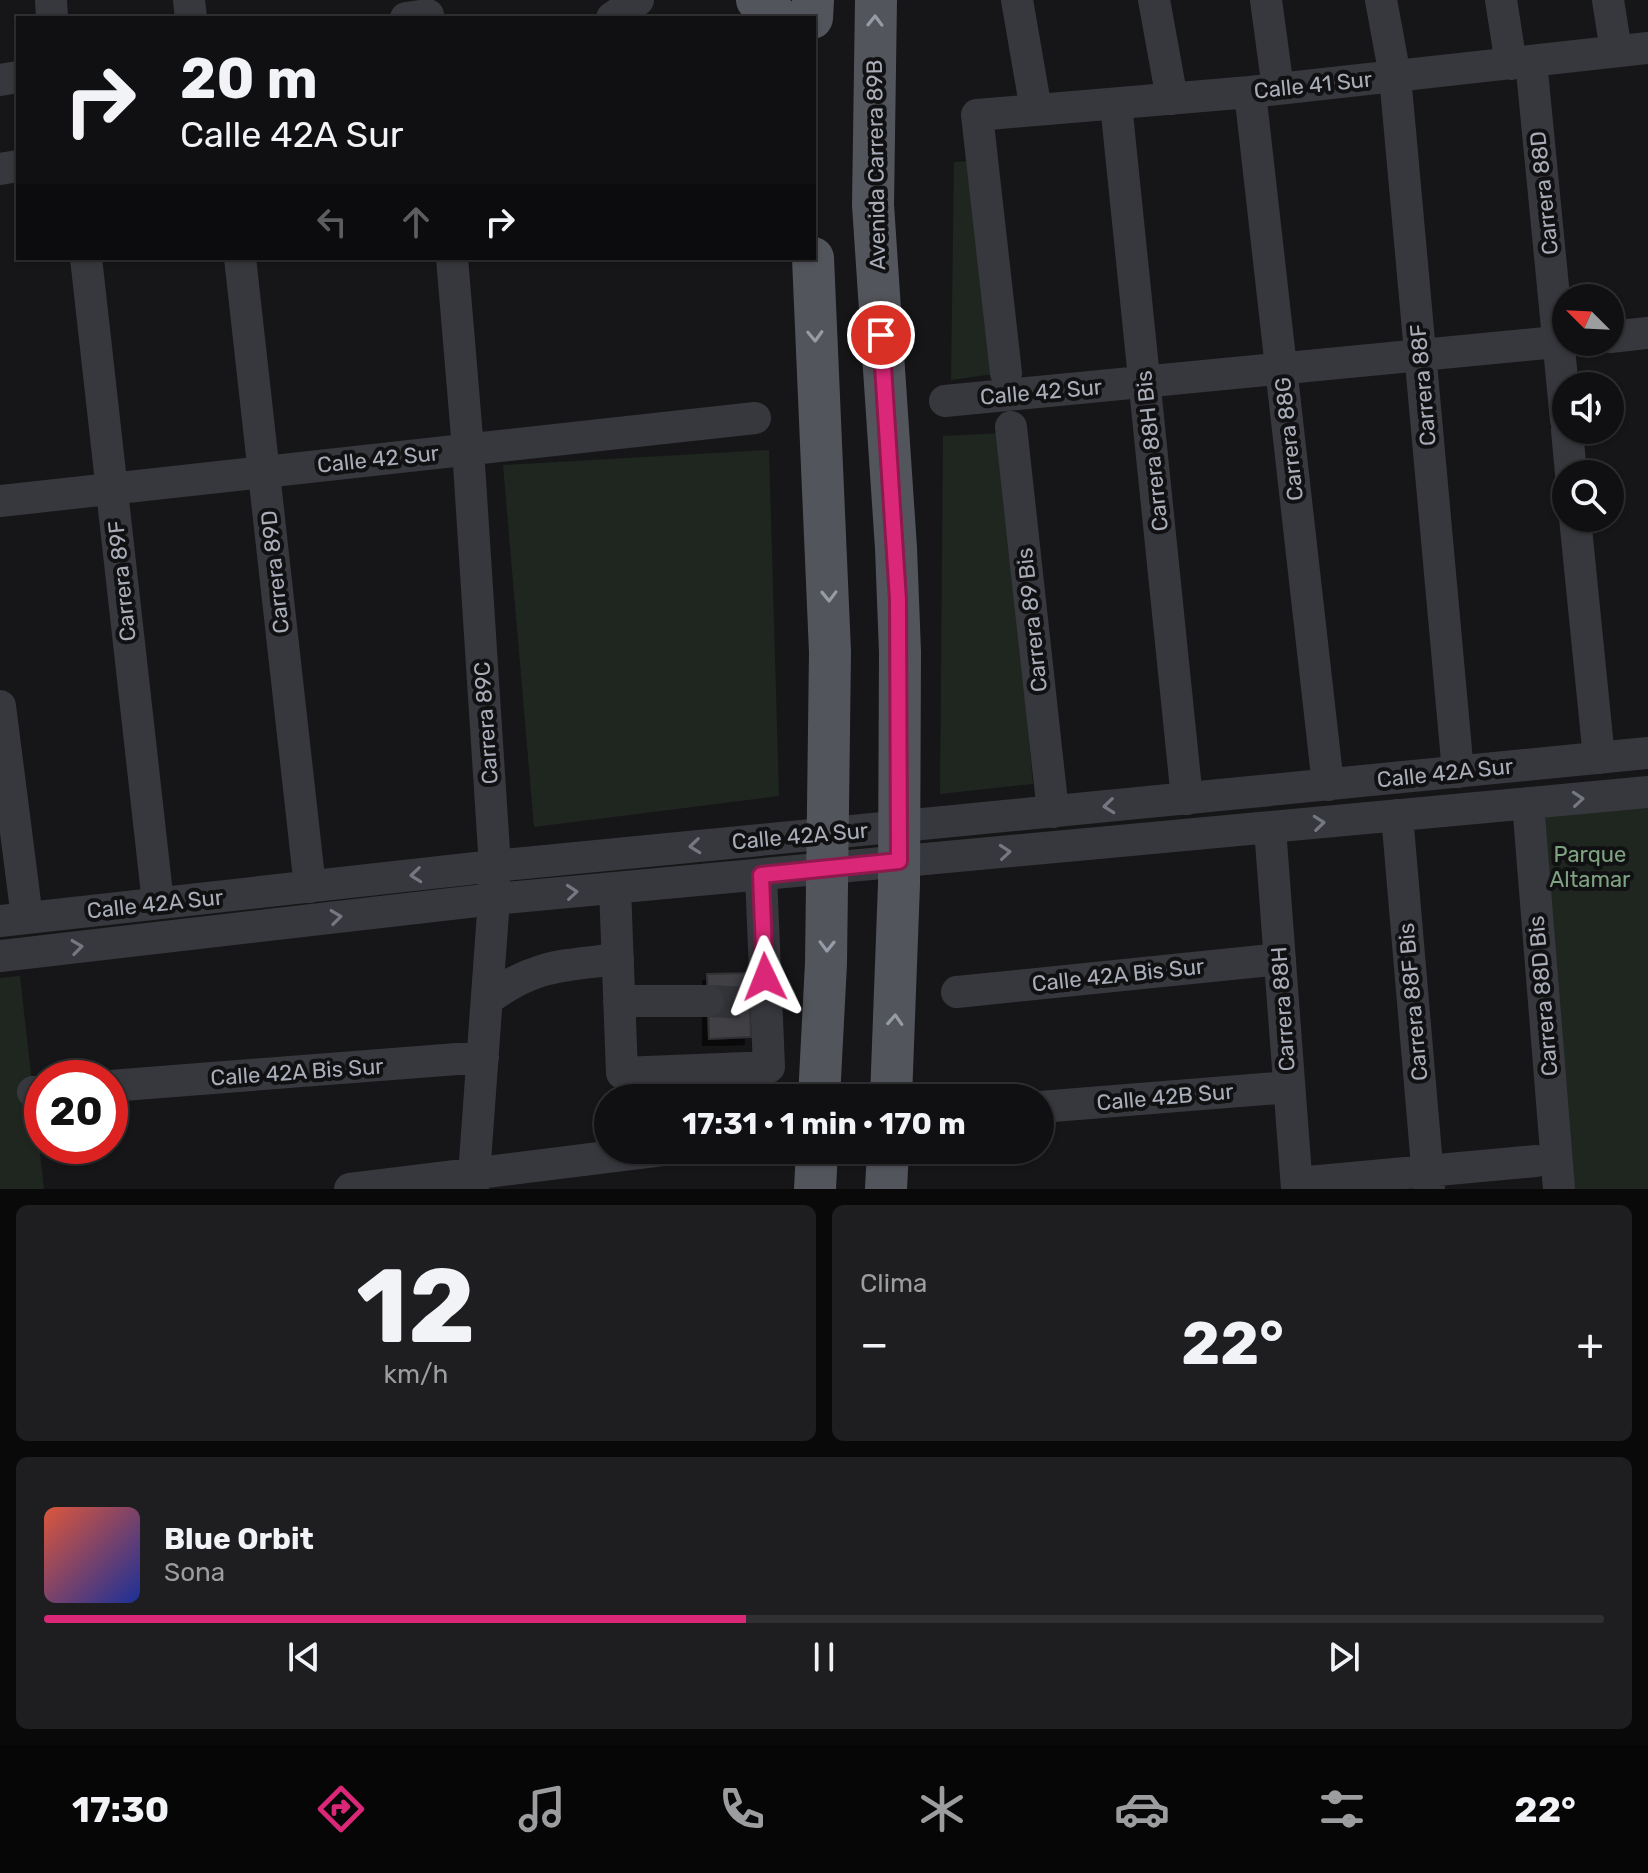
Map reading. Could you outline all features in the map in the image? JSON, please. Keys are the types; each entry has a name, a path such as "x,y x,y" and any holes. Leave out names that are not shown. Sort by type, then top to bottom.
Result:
{"main road":[{"path":"757,0 777,16"},
{"name":"Avenida Carrera 89B","path":"876,0 873,205 900,652 899,844 891,1084"},
{"path":"813,260 828,570 828,851 820,1084"},
{"path":"815,1189 816,1164"},
{"path":"886,1189 887,1164"}],"street":[{"path":"615,16 638,0"},
{"path":"1017,0 1036,110"},
{"path":"1154,0 1172,99"},
{"name":"Carrera 88G","path":"1266,0 1264,91 1282,369 1328,785"},
{"name":"Carrera 88F","path":"1381,0 1395,76 1458,772"},
{"name":"Carrera 88D","path":"1501,0 1521,62 1554,284"},
{"path":"1608,0 1616,51"},
{"name":"Calle 41 Sur","path":"1006,373 977,115 1264,91 1648,48"},
{"name":"Carrera 88H Bis","path":"1116,104 1187,799"},
{"name":"Carrera 89F","path":"86,260 158,903"},
{"name":"Carrera 89D","path":"240,260 310,887"},
{"name":"Carrera 89C","path":"452,260 468,449 494,866 474,1181"},
{"path":"1624,336 1648,333"},
{"name":"Calle 42 Sur","path":"945,401 1552,342"},
{"name":"Calle 42 Sur","path":"0,501 755,418"},
{"name":"Carrera 89 Bis","path":"1011,427 1053,812"},
{"path":"1576,532 1599,758"},
{"path":"0,706 14,920"},
{"name":"Calle 42A Sur","path":"899,844 1053,812 1648,753"},
{"name":"Calle 42A Sur","path":"14,920 494,866 1270,828 1648,792"},
{"name":"Carrera 88D Bis","path":"1528,803 1559,1189"},
{"name":"Carrera 88F Bis","path":"1397,815 1428,1179"},
{"name":"Carrera 88H","path":"1270,828 1297,1186"},
{"name":"Calle 42A Sur","path":"0,956 494,899 761,875 828,851"},
{"path":"615,888 622,1073 769,1067 758,1003 761,875"},
{"path":"487,1000 510,982 536,971 618,959"},
{"name":"Calle 42A Bis Sur","path":"957,992 1280,959"},
{"path":"619,1001 708,1001"},
{"name":"Calle 42A Bis Sur","path":"128,1085 483,1057"},
{"name":"Calle 42B Sur","path":"1054,1106 1289,1087"},
{"path":"1297,1186 1428,1179 1536,1161"},
{"path":"350,1189 535,1178 599,1164"}],"green space":[{"path":"971,161 994,374 951,380 954,162"},
{"path":"1001,433 1033,784 940,794 943,436"},
{"path":"769,450 779,796 534,827 503,465"},
{"name":"Parque Altamar","path":"1648,803 1648,1189 1558,1189 1528,813"},
{"path":"20,976 29,1060 24,1060 24,1164 41,1164 44,1189 0,1189 0,978"}],"building":[{"path":"749,973 751,1037 709,1039 707,974"}],"tunnel":[{"path":"708,1001 750,1003"}],"route":[{"path":"765,977 761,875 899,861 900,652 895,520 881,335"}]}
